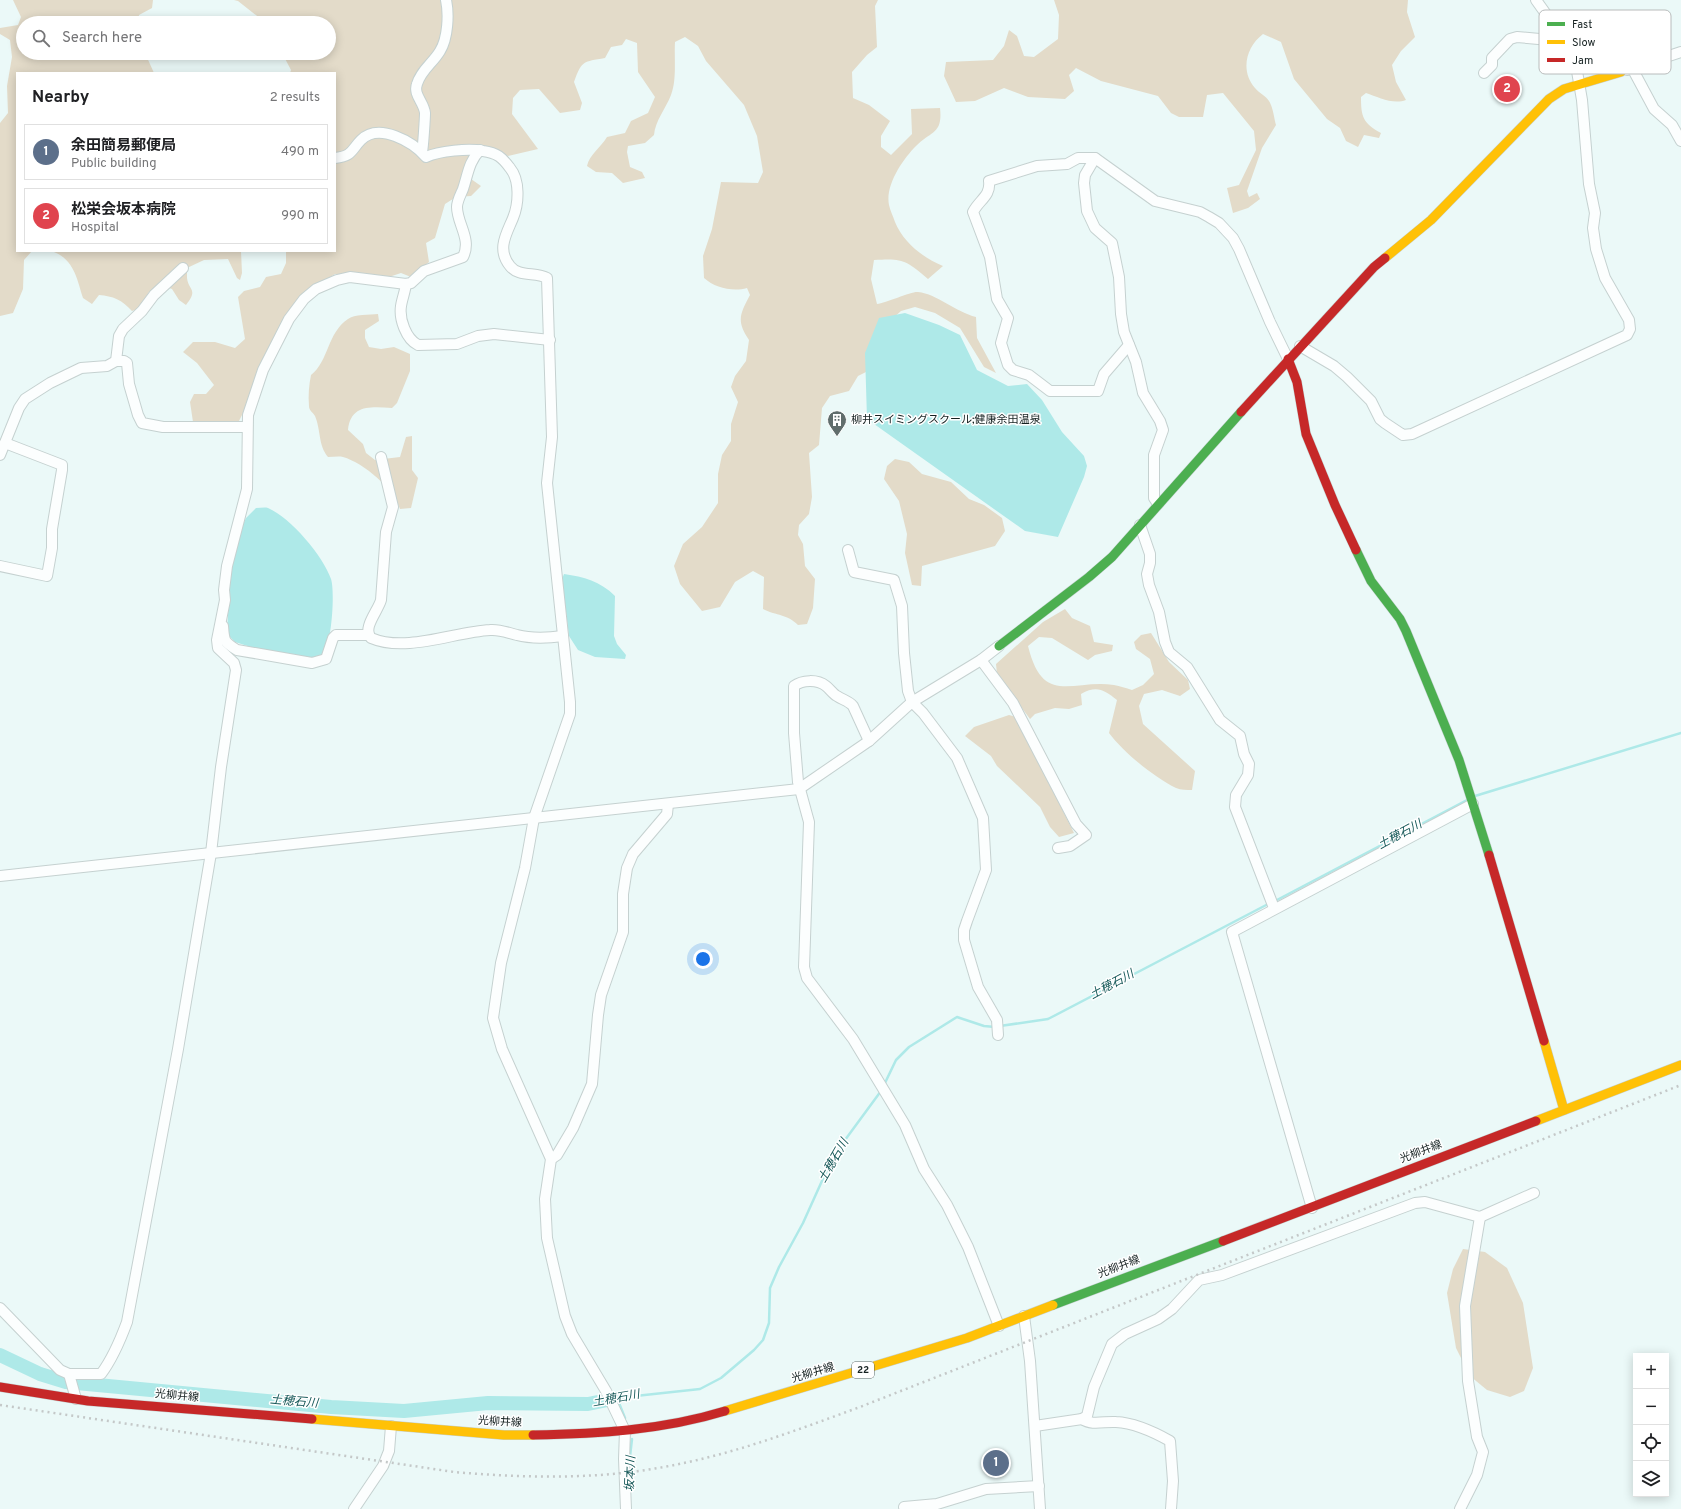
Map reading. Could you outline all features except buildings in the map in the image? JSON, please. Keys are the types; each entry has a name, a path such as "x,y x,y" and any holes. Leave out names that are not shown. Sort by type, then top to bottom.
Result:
{"main road":[{"path":"999,646 1090,577 1112,557 1288,359 1374,267 1431,220 1549,98 1564,89 1614,74"},
{"path":"1288,359 1297,382 1306,434 1322,474 1371,581 1400,619 1406,631 1459,760 1527,980 1564,1110"},
{"name":"光柳井線","path":"0,1387 75,1397 391,1426 520,1435 587,1434 625,1431 701,1418 938,1348 1312,1208 1681,1065"}],"street":[{"path":"422,152 425,112 417,96 416,86 421,72 439,52 442,46 448,9 446,0"},
{"path":"1536,0 1543,10"},
{"path":"1484,73 1492,65 1492,58 1510,39 1518,37 1539,39"},
{"path":"1671,55 1681,52"},
{"path":"1300,346 1334,366 1347,377 1371,401 1380,419 1403,435 1412,434 1627,336 1630,329 1629,320 1605,278 1596,248 1593,228 1595,213 1589,184 1586,138 1577,74"},
{"path":"1635,74 1654,109 1672,125 1681,141"},
{"path":"336,158 344,157 354,150 361,139 372,133 393,135 414,145 426,157 462,149 496,153 503,157 514,172 517,180 516,207 513,218 506,230 503,245 509,266 514,271 542,275 547,278 550,340 551,448 547,483 570,714 534,818 524,868 501,963 493,1018 502,1049 551,1159 545,1199 547,1238 563,1308 572,1334 606,1391 625,1431 624,1459 626,1509"},
{"path":"0,1308 60,1370 70,1376 100,1374 113,1358 127,1322 179,1041 211,853 221,767 236,670 234,663 218,648 217,640 225,600 224,590 227,566 246,489 248,415 263,370 289,319 304,299 316,289 327,283 350,278 406,284 411,283 424,271 463,257 465,253 466,238 457,206 469,167 474,156 480,150"},
{"path":"1129,344 1104,374 1098,391 1050,391 1029,375 1013,370 1008,365 1001,343 1008,318 997,299 990,257 973,212 976,206 988,194 990,181 1026,169 1067,164 1078,158 1095,158 1155,200 1200,212 1219,223 1232,238 1239,250 1270,322 1288,359"},
{"path":"1095,158 1085,175 1084,183 1087,212 1095,228 1112,243 1119,277 1121,314 1129,344 1136,362 1143,393 1160,421 1163,430 1154,455 1154,498 1158,504"},
{"path":"116,361 119,336 123,329 142,311 154,295 183,268"},
{"path":"406,284 401,315 406,331 413,343 418,345 457,344 478,336 494,334 550,340"},
{"path":"0,455 19,408 25,399 70,372 81,368 107,366 116,361 124,361 127,363 129,384 142,423 163,427 247,427"},
{"path":"0,566 47,576 52,548 52,529 62,470 62,465 4,443"},
{"path":"369,635 370,622 379,608 381,600 386,532 393,507 381,456"},
{"path":"1140,525 1150,554 1150,563 1147,574 1149,585 1159,612 1165,642 1169,652 1187,667 1220,720 1240,736 1244,754 1249,764 1248,775 1236,795 1235,806 1272,904"},
{"path":"848,550 854,572 894,580 899,591 902,606 907,683 912,702 923,713 957,758 982,818 986,870 966,921 964,940 978,987 994,1015 998,1031"},
{"path":"220,623 223,627 222,637 226,643 236,650 312,662 326,659 333,638 336,635 369,635 377,641 395,643 419,642 489,630 499,630 528,637 548,638 563,636"},
{"path":"0,876 799,789 869,740 912,702 981,660 999,646"},
{"path":"981,660 1013,703 1076,824 1086,835 1070,846 1058,848"},
{"path":"869,740 854,706 850,702 838,697 825,685 810,681 799,682 794,686 792,691 794,733 799,789 809,822 803,957 807,978 853,1039 905,1125 924,1169 947,1205 968,1247 999,1326"},
{"path":"551,1159 557,1155 573,1128 592,1084 601,995 623,932 623,894 627,868 633,854 667,814 668,804"},
{"path":"1312,1208 1232,932 1272,904 1473,804"},
{"path":"1035,1426 1082,1419 1087,1416 1094,1387 1112,1344 1125,1334 1158,1319 1172,1309 1199,1280 1222,1275 1416,1203 1425,1202 1480,1216 1534,1193"},
{"path":"1460,1509 1476,1475 1483,1452 1477,1437 1468,1381 1465,1320 1465,1306 1480,1216"},
{"path":"1024,1316 1030,1361 1040,1509"},
{"path":"70,1376 75,1397"},
{"path":"1082,1419 1091,1422 1116,1422 1126,1424 1147,1430 1170,1441 1173,1481 1171,1509"},
{"path":"354,1509 380,1469 389,1451 391,1426"},
{"path":"904,1507 936,1504 986,1489 1039,1486"}],"shaded area":[{"path":"13,0 153,0 152,8 139,16 21,16"},
{"path":"234,0 878,0 875,6 877,47 867,55 852,72 853,98 869,105 890,121 881,136 881,147 891,155 912,134 911,109 940,108 940,123 938,127 916,146 901,165 892,181 888,197 895,222 908,243 928,259 943,266 928,279 909,264 904,262 892,259 874,260 871,279 877,304 910,293 918,292 925,293 939,299 969,315 976,317 977,338 996,373 984,367 960,328 935,313 915,307 901,311 882,328 874,368 858,376 849,391 830,396 822,408 819,445 809,453 812,497 809,514 799,525 798,535 803,544 805,566 815,579 813,608 807,624 798,625 786,617 763,609 764,577 753,571 735,582 720,607 702,611 680,584 674,566 683,544 702,527 718,503 718,474 722,455 731,441 731,424 738,402 731,387 735,376 746,361 749,340 742,328 741,318 744,307 750,295 747,288 736,290 719,287 704,278 703,256 712,229 721,182 758,183 763,172 757,136 744,105 706,61 698,46 685,37 675,42 675,75 673,89 656,125 654,135 645,143 628,146 627,152 630,167 642,172 645,178 623,183 612,173 596,172 587,166 590,158 607,137 625,133 631,121 648,113 655,97 638,72 637,43 626,39 622,45 611,47 605,58 584,63 579,70 574,82 582,103 580,110 560,113 539,89 520,90 513,98 512,114 538,149 508,156 483,145 473,155 471,179 481,186 471,196 456,197 445,204 435,238 426,243 429,262 411,277 401,273 386,278 354,274 335,274 302,295 238,423 193,422 190,402 194,394 206,394 214,385 197,363 183,352 193,342 215,342 235,348 245,339 238,297 244,291 260,287 266,277 281,274 286,263 286,252 336,252 336,72 290,72 291,70 286,60 336,60 336,16 257,16 238,1"},
{"path":"1054,0 1408,0 1407,12 1415,37 1401,51 1392,65 1396,82 1406,100 1396,102 1366,93 1361,97 1364,119 1370,126 1381,133 1379,138 1364,135 1358,147 1346,141 1340,128 1327,119 1294,79 1281,42 1263,34 1252,46 1249,52 1246,67 1250,81 1269,101 1276,125 1262,148 1247,191 1249,197 1257,193 1260,199 1248,208 1233,213 1227,188 1239,185 1256,150 1254,131 1223,93 1207,95 1203,117 1179,117 1171,113 1158,96 1101,81 1076,68 1069,75 1074,91 1065,99 1028,97 1004,88 975,101 956,102 944,76 946,62 993,60 1004,46 1009,30 1017,36 1024,56 1034,57 1058,39 1059,15"},
{"path":"16,25 16,60 148,60 154,72 16,72 16,252 31,252 24,260 23,289 13,313 0,316 0,123 8,113 7,86 12,57 10,40 0,34 0,28"},
{"path":"54,252 241,252 242,273 240,280 237,278 228,259 204,260 187,268 187,278 192,290 192,296 186,305 179,300 172,289 161,285 149,292 138,309 132,311 121,301 109,296 99,295 92,304 83,298 70,264 59,254"},
{"path":"378,314 379,321 365,330 365,338 369,347 381,349 394,347 410,354 410,371 397,403 392,408 377,407 358,411 353,415 348,430 363,444 366,453 375,460 400,457 406,437 412,436 412,470 418,478 411,508 400,509 392,493 385,485 360,465 343,457 328,457 321,442 317,421 309,408 311,375 317,369 341,325 351,317 358,315"},
{"path":"895,459 909,462 922,474 951,482 969,499 984,505 1002,518 1005,531 995,546 922,566 921,586 912,585 905,553 907,534 899,501 884,479 887,466"},
{"path":"1065,609 1072,618 1090,626 1094,642 1113,645 1112,651 1095,655 1088,660 1052,638 1039,637 1028,646 1034,665 1042,677 1051,684 1061,686 1099,684 1114,685 1132,690 1143,685 1154,674 1150,659 1136,649 1134,642 1141,635 1151,633 1169,662 1188,680 1190,689 1180,696 1162,690 1144,694 1139,706 1143,724 1195,771 1192,790 1182,790 1176,788 1158,778 1115,741 1109,733 1117,700 1104,691 1096,689 1087,691 1081,694 1082,705 1069,709 1055,708 1035,714 1030,719 997,674 996,664 1043,622"},
{"path":"1009,715 1016,717 1074,833 1059,837 1050,827 1040,807 997,766 991,756 965,736 974,727"},
{"path":"1463,1249 1485,1252 1507,1268 1523,1303 1533,1368 1524,1391 1510,1397 1487,1390 1470,1376 1456,1348 1447,1293 1453,1269"}],"water":[{"path":"905,313 939,325 960,335 977,370 1008,386 1027,384 1042,400 1062,432 1084,456 1087,466 1084,477 1058,537 1025,531 867,419 865,353 879,318"},
{"path":"256,508 268,508 277,513 296,529 314,549 331,579 333,594 329,640 323,654 315,658 254,648 235,642 227,634 230,576 241,528 246,518"},
{"path":"564,574 598,583 615,596 614,636 617,644 626,655 625,659 595,657 578,650 569,636 562,579"}],"waterway":[{"name":"土穂石川","path":"1475,796 1681,733"},
{"name":"土穂石川","path":"1275,901 1467,800"},
{"name":"土穂石川","path":"1000,1026 1048,1019 1270,903"},
{"name":"土穂石川","path":"884,1085 896,1060 909,1047 957,1017 984,1026 995,1027"},
{"name":"土穂石川","path":"625,1418 617,1398 700,1389 721,1378 754,1350 763,1340 769,1323 770,1288 779,1267 803,1223 826,1172 845,1140 881,1091"},
{"name":"土穂石川","path":"0,1355 40,1374 66,1382 331,1407 404,1411 488,1403 588,1404 617,1398"},
{"name":"坂本川","path":"629,1465 632,1439"}],"railway":[{"path":"0,1405 454,1472 508,1476 588,1476 642,1471 669,1466 741,1448 789,1433 860,1407 1681,1085"}],"traffic: fast":[{"path":"999,646 1089,577 1112,557 1241,412"},
{"path":"1356,550 1371,581 1400,619 1406,631 1459,760 1489,855"},
{"path":"1053,1305 1223,1241"}],"traffic: slow":[{"path":"1385,258 1431,220 1549,99 1564,89 1614,74"},
{"path":"1544,1041 1564,1110"},
{"path":"1536,1121 1681,1065"},
{"path":"725,1411 967,1338 1053,1305"},
{"path":"312,1419 504,1435 533,1435"}],"traffic: jam":[{"path":"1241,412 1374,267 1385,258"},
{"path":"1288,359 1297,382 1306,434 1335,505 1356,550"},
{"path":"1489,855 1544,1041"},
{"path":"1223,1241 1536,1121"},
{"path":"0,1387 88,1401 312,1419"},
{"path":"533,1435 582,1434 630,1430 678,1423 725,1411"}],"place":[{"name":"松栄会坂本病院","path":"1507,89"},
{"name":"柳井スイミングスクール;健康余田温泉","path":"837,437"},
{"name":"余田簡易郵便局","path":"996,1463"}]}
